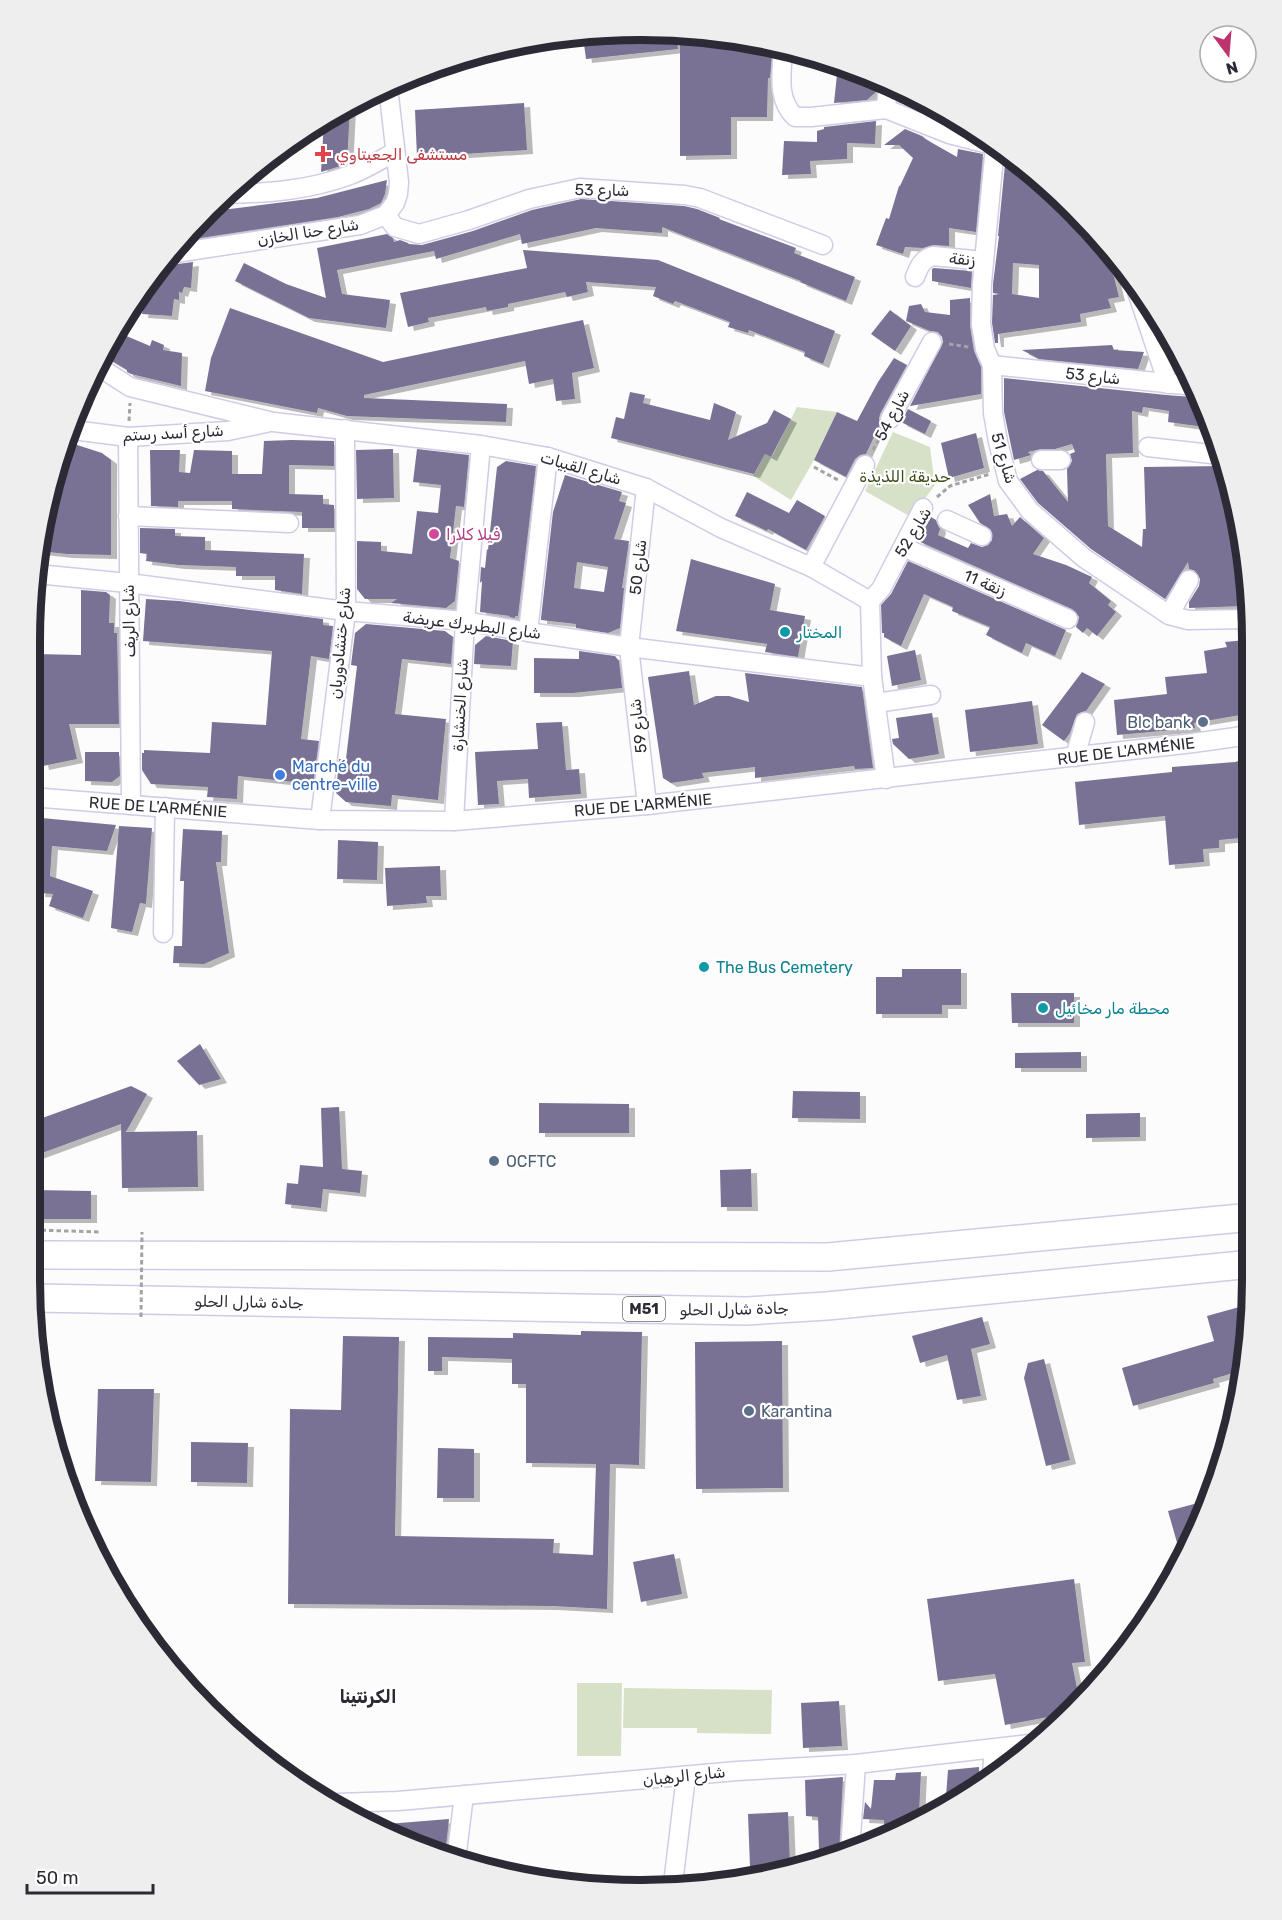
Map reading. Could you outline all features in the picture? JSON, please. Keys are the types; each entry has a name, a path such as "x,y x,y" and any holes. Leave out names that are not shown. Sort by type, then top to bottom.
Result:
{"highway":[{"path":"40,1255 828,1257 1242,1218"},
{"name":"جادة شارل الحلو","path":"41,1298 747,1311 827,1306 1242,1265"}],"street":[{"path":"783,58 781,95 784,105 795,117 886,109 949,134 971,140"},
{"path":"886,109 887,93"},
{"path":"386,215 395,203 399,182 389,96"},
{"path":"241,194 312,187 351,175 395,152"},
{"name":"شارع 51","path":"995,156 984,261 981,324 988,357 994,423 1005,470 1017,495 1030,511 1084,558 1169,615 1188,620 1241,620"},
{"name":"شارع 53","path":"386,215 395,227 419,234 562,191 580,188 640,191 700,198 823,245"},
{"name":"شارع حنا الخازن","path":"184,252 360,225 386,215"},
{"name":"زنقة","path":"915,277 921,263 928,257 984,261"},
{"path":"1145,314 1168,384"},
{"name":"شارع 54","path":"890,419 932,342"},
{"name":"شارع 53","path":"988,357 1185,385"},
{"name":"شارع القبيات","path":"105,371 130,387 273,422 481,445 549,457 646,488 721,528 811,567 867,599"},
{"name":"شارع أسد رستم","path":"79,431 128,438 228,431 273,422"},
{"name":"شارع ختشادوريان","path":"320,820 346,611 345,429"},
{"name":"شارع الريف","path":"128,438 131,805"},
{"name":"شارع الخنشارة","path":"453,821 465,621 481,445"},
{"path":"1148,447 1212,454"},
{"path":"528,632 549,457"},
{"path":"1041,460 1062,460"},
{"path":"811,567 866,465"},
{"name":"شارع 50","path":"629,646 646,488"},
{"name":"شارع 52","path":"867,599 881,589 923,508"},
{"path":"128,516 289,523"},
{"path":"947,519 982,536"},
{"name":"زنقة 11","path":"903,548 1068,619"},
{"path":"877,574 867,599 872,677 886,779"},
{"name":"شارع البطريرك عريضة","path":"45,575 129,583 346,611 465,621 629,646 872,677"},
{"path":"1169,615 1189,580"},
{"name":"شارع 59","path":"629,646 647,805"},
{"path":"876,703 930,695"},
{"path":"1075,757 1085,722"},
{"name":"RUE DE L'ARMÉNIE","path":"40,798 320,820 453,821 647,805 1075,757 1242,736"},
{"path":"163,933 165,807"},
{"name":"شارع الرهبان","path":"348,1803 398,1801 737,1771 856,1764 1018,1746"},
{"path":"993,1765 994,1749"},
{"path":"851,1842 856,1764"},
{"path":"674,1878 686,1776"},
{"path":"457,1851 464,1795"}],"path":[{"path":"932,342 988,357"},
{"path":"128,438 130,387"},
{"name":"شارع 54","path":"866,465 890,419"},
{"path":"814,467 853,488"},
{"name":"شارع 52","path":"923,508 950,486 1005,470"},
{"path":"40,1230 103,1232"},
{"path":"141,1317 142,1232"}],"green space":[{"path":"797,407 837,412 814,460 791,500 753,476 765,454 772,457"},
{"name":"حديقة اللذيذة","path":"893,432 930,447 935,485 911,517 865,491"},
{"path":"577,1683 622,1683 621,1756 577,1756"},
{"path":"624,1688 772,1690 771,1734 697,1733 697,1728 623,1728"}],"building":[{"path":"641,40 677,42 678,49 586,59 584,44"},
{"path":"680,42 772,55 770,78 768,78 767,117 731,117 731,155 680,156"},
{"path":"837,73 877,88 876,92 867,100 834,103"},
{"path":"899,98 917,108 912,107 898,102"},
{"path":"524,103 527,150 417,157 415,110"},
{"path":"350,116 347,164 321,172 323,132"},
{"path":"876,121 875,144 847,143 847,159 810,161 811,174 782,175 784,141 817,142 817,131 824,127"},
{"path":"905,129 922,136 957,157 958,149 983,154 976,232 949,228 949,246 905,247 903,254 876,245 886,218 889,219 899,186 913,158 899,145 884,145"},
{"path":"1005,164 1066,216 1092,245 1106,262 1114,277 1119,297 1108,299 1111,308 1080,314 1081,322 998,334 998,343 995,343 992,323 993,295 999,294 993,293 993,284","holes":["1013,263 1039,265 1039,298 1012,294"]},
{"path":"387,180 381,203 369,209 338,217 196,239 224,209 317,198"},
{"path":"581,199 684,206 697,209 796,248 794,253 855,277 846,301 662,227 662,233 596,228 522,244 520,234 436,259 434,251 337,270 342,294 390,300 386,328 309,318 235,281 244,263 286,284 326,298 317,248 387,234 393,238 394,242 400,240 409,244 422,245 473,231 532,210"},
{"path":"523,250 658,260 835,331 823,364 804,356 805,352 749,330 748,333 728,327 730,322 675,301 673,304 653,296 656,287 586,282 588,292 567,297 565,292 508,304 508,307 487,311 486,307 428,318 429,322 408,327 400,293 527,268"},
{"path":"193,262 191,288 184,287 182,293 179,292 179,300 174,299 172,316 142,314 144,305 174,265"},
{"path":"932,269 972,271 971,288 932,281"},
{"path":"970,298 970,326 974,351 981,367 981,394 910,406 943,342 938,332 906,321 909,306 921,304 925,312 950,315 950,300"},
{"path":"230,308 383,362 583,320 594,368 572,373 575,399 556,401 553,379 529,384 525,361 364,395 364,398 507,404 506,422 347,416 318,408 317,413 205,391 211,358"},
{"path":"890,310 911,326 895,351 871,334"},
{"path":"125,335 150,346 152,340 164,345 163,350 182,353 181,386 131,374 110,360"},
{"path":"1112,345 1114,350 1144,352 1138,369 1039,359 1022,350"},
{"path":"894,358 907,365 880,414 880,424 866,454 855,459 846,477 814,460 837,412 857,421"},
{"path":"1004,378 1190,397 1202,427 1168,422 1169,411 1143,407 1142,413 1132,411 1133,453 1106,454 1108,526 1142,547 1143,529 1146,529 1144,467 1215,466 1230,524 1240,606 1189,608 1189,602 1199,586 1200,579 1195,571 1189,569 1188,562 1165,599 1091,549 1038,503 1020,479 1037,470 1043,471 1068,502 1067,469 1072,461 1070,454 1075,452 1072,444 1055,449 1028,452 1031,455 1014,460 1004,412"},
{"path":"630,392 645,395 643,403 710,420 714,403 736,412 728,440 767,423 774,410 791,419 771,457 765,454 754,474 611,438 616,417 624,419"},
{"path":"908,409 931,421 925,434 901,422"},
{"path":"976,433 984,468 949,478 941,443"},
{"path":"264,441 334,441 334,466 289,465 289,494 323,495 323,504 334,505 334,528 302,528 302,512 232,509 232,501 178,501 178,507 151,506 150,450 180,450 179,472 190,473 194,450 232,451 232,474 262,474"},
{"path":"74,444 102,453 111,460 111,555 48,552 61,486"},
{"path":"393,449 394,498 357,499 356,450"},
{"path":"417,449 469,455 464,507 456,506 450,558 459,561 455,601 446,608 391,603 397,599 365,599 357,589 357,541 381,542 381,551 412,554 417,511 438,513 441,485 413,482"},
{"path":"506,461 536,466 518,616 515,618 480,612 481,567 485,568 488,550 497,467"},
{"path":"565,475 622,492 619,501 626,503 614,539 629,541 622,588 624,588 620,628 608,633 576,628 576,624 541,620 553,512","holes":["577,562 608,567 604,592 574,588"]},
{"path":"747,492 789,513 797,500 825,516 806,550 768,529 767,531 735,516"},
{"path":"990,494 994,516 1007,514 1012,526 1020,517 1044,538 1033,554 1092,577 1089,583 1111,601 1108,605 1116,612 1097,636 1087,628 1083,633 1076,627 1079,617 1072,609 918,541 931,517 936,520 940,529 938,535 968,548 971,543 982,547 988,545 992,540 991,530 980,523 968,505"},
{"path":"140,528 175,529 175,536 205,537 205,550 304,554 302,594 275,590 275,576 236,576 236,567 146,561 147,554 140,553"},
{"path":"691,559 775,584 770,610 805,616 798,657 765,652 767,644 676,631"},
{"path":"908,561 1066,630 1055,656 1026,643 1022,653 986,635 990,627 952,611 953,607 924,594 901,646 884,637 881,605 891,594"},
{"path":"81,590 106,592 110,595 109,623 114,623 114,633 117,633 119,724 69,724 77,759 43,766 40,751 40,654 81,655"},
{"path":"146,599 323,619 323,625 333,626 329,659 311,656 301,739 319,741 313,784 238,776 237,799 207,797 208,787 151,784 142,770 144,750 210,753 212,722 266,725 272,651 143,641"},
{"path":"366,624 445,631 453,637 451,664 402,659 395,714 446,719 438,800 392,795 391,806 346,802 336,793 339,759 346,759 357,666 351,665 355,633"},
{"path":"486,636 513,641 511,666 474,664 475,645"},
{"path":"1242,640 1242,715 1194,723 1195,728 1117,735 1114,700 1167,694 1165,677 1207,673 1204,651 1227,647 1225,642"},
{"path":"915,650 921,680 892,686 887,656"},
{"path":"579,651 615,656 619,661 622,688 573,693 534,693 534,658 579,659"},
{"path":"689,671 694,705 716,696 729,696 749,702 745,673 862,687 873,768 855,769 854,766 755,778 755,767 702,773 704,778 671,783 663,778 648,677"},
{"path":"1082,672 1105,684 1086,711 1077,714 1070,733 1064,741 1042,725"},
{"path":"1032,701 1038,744 970,752 965,710"},
{"path":"932,713 939,754 909,759 893,744 892,739 899,738 896,718"},
{"path":"562,722 566,770 579,769 581,794 529,798 528,779 497,781 499,804 478,805 475,752 538,749 536,723"},
{"path":"85,752 119,752 120,776 112,782 85,781"},
{"path":"1242,760 1242,838 1219,840 1219,848 1203,849 1204,862 1169,865 1165,816 1079,825 1075,782 1172,772 1172,767"},
{"path":"40,818 116,825 107,851 52,846 50,876 93,891 83,918 49,906 53,894 40,893"},
{"path":"119,826 152,828 146,904 140,903 132,932 111,928"},
{"path":"183,829 222,831 221,862 216,862 229,953 204,964 173,963 174,946 182,946 184,881 180,881"},
{"path":"338,840 378,842 377,880 337,879"},
{"path":"440,866 441,896 426,896 427,903 387,906 385,868"},
{"path":"902,969 961,969 961,1005 942,1005 942,1014 876,1014 876,977 902,977"},
{"name":"محطة مار مخائيل","path":"1011,993 1074,993 1074,1023 1012,1023"},
{"path":"200,1044 221,1079 199,1085 177,1061"},
{"path":"1081,1052 1081,1068 1015,1068 1015,1053"},
{"path":"131,1086 147,1094 126,1132 197,1131 198,1187 122,1188 121,1124 40,1154 40,1119"},
{"path":"793,1091 860,1092 860,1119 792,1118"},
{"path":"539,1103 629,1104 629,1133 539,1133"},
{"path":"339,1107 342,1169 362,1171 360,1193 323,1189 321,1208 285,1204 287,1183 298,1184 300,1165 323,1167 321,1108"},
{"path":"1140,1113 1140,1137 1086,1138 1086,1114"},
{"path":"751,1169 752,1207 721,1207 720,1170"},
{"path":"40,1190 91,1191 91,1219 40,1219"},
{"path":"1241,1307 1234,1373 1213,1379 1214,1383 1133,1406 1122,1368 1214,1341 1207,1316"},
{"path":"982,1317 990,1344 971,1349 981,1396 957,1400 947,1355 920,1363 912,1336"},
{"path":"581,1331 642,1332 639,1465 610,1464 607,1609 552,1606 288,1604 290,1409 341,1410 343,1336 399,1337 395,1536 554,1539 553,1553 593,1555 596,1464 526,1463 526,1384 512,1384 512,1359 442,1357 442,1371 428,1371 428,1337 513,1338 513,1333 581,1335"},
{"path":"782,1341 783,1488 696,1489 695,1342"},
{"path":"1044,1359 1070,1460 1046,1466 1024,1378 1028,1363"},
{"path":"98,1389 154,1389 151,1482 95,1481"},
{"path":"191,1442 248,1443 247,1483 191,1482"},
{"path":"438,1448 474,1449 474,1498 437,1498"},
{"path":"1194,1504 1195,1510 1180,1545 1178,1546 1168,1511"},
{"path":"674,1554 682,1594 641,1602 633,1562"},
{"path":"1074,1579 1085,1662 1072,1663 1078,1691 1052,1716 1005,1725 995,1674 938,1681 927,1599"},
{"path":"839,1701 842,1746 803,1748 801,1703"},
{"path":"979,1767 979,1775 946,1796 948,1770"},
{"path":"921,1772 919,1811 884,1828 884,1820 863,1819 865,1802 871,1809 874,1780 895,1780 896,1773"},
{"path":"843,1777 839,1846 818,1853 818,1817 806,1816 805,1780"},
{"path":"788,1812 790,1860 750,1867 748,1814"},
{"path":"449,1819 446,1847 411,1834 388,1824"}],"place":[{"name":"مستشفى الجعيتاوي","path":"323,154"},
{"name":"فيلا كلارا","path":"434,534"},
{"name":"المختار","path":"785,632"},
{"name":"Blc bank","path":"1203,722"},
{"name":"Marché du centre-ville","path":"280,775"},
{"name":"The Bus Cemetery","path":"704,967"},
{"name":"محطة مار مخائيل","path":"1043,1008"},
{"name":"OCFTC","path":"494,1161"},
{"name":"Karantina","path":"749,1411"}],"district":[{"name":"الكرنتينا","path":"368,1697"}]}
